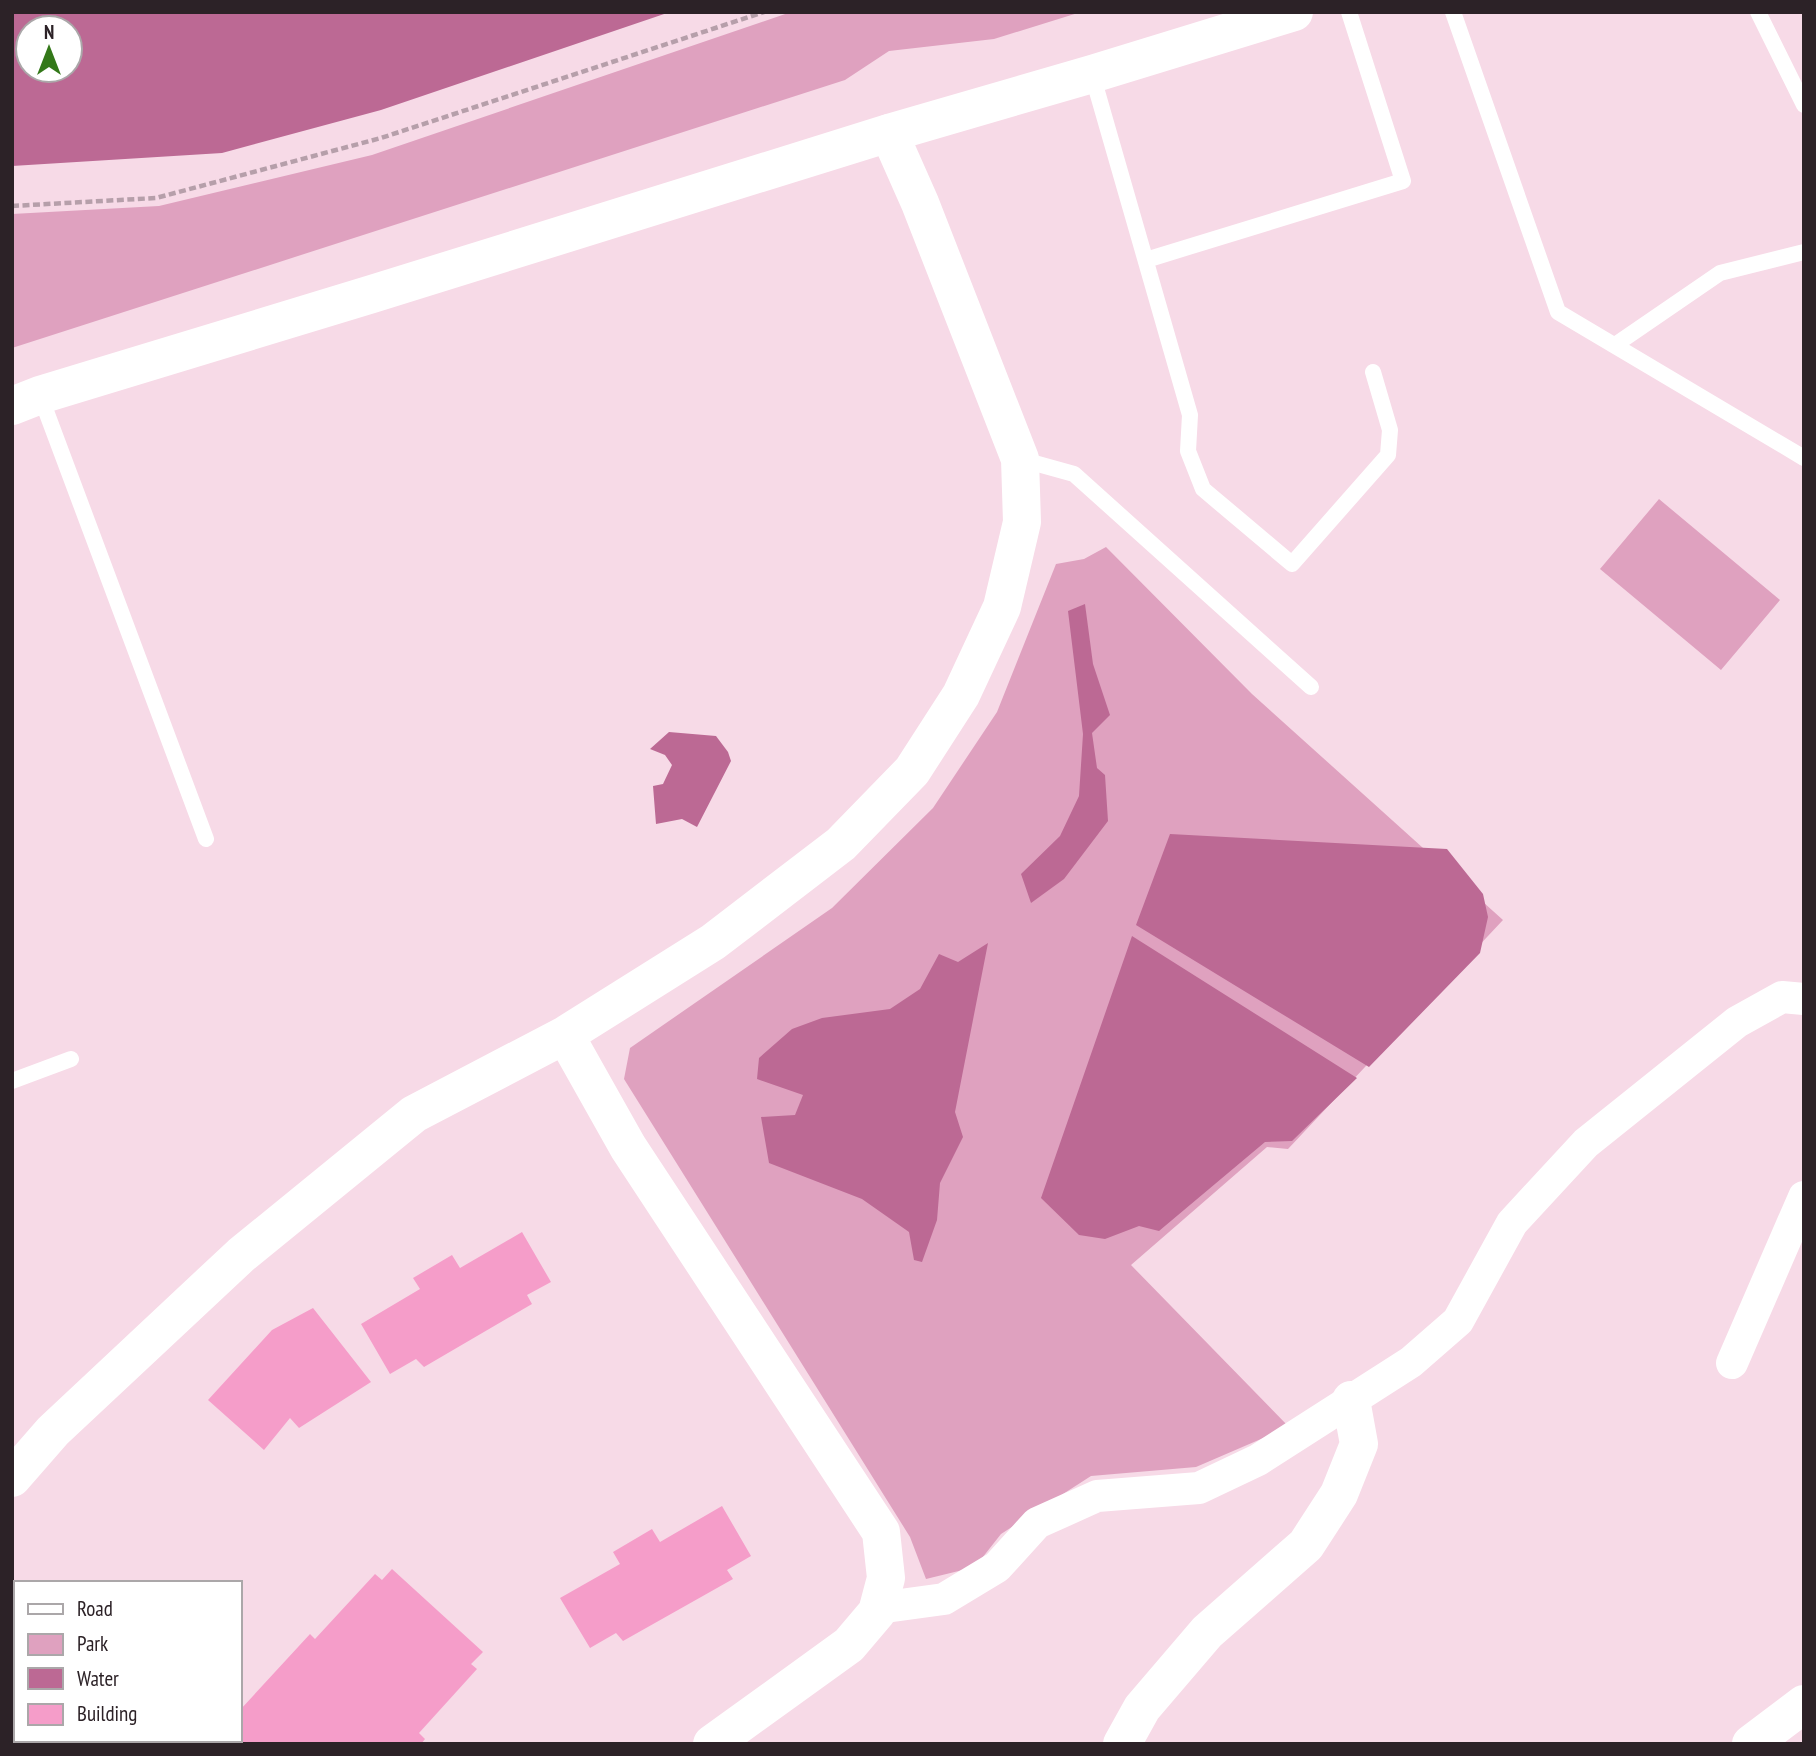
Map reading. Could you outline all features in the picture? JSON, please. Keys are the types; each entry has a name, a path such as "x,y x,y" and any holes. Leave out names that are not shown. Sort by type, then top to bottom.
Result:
{"street":[{"path":"26,401 889,132 1294,12"},
{"path":"12,1478 53,1431 241,1255 414,1114 565,1035 724,934 841,844 912,771 961,695 1002,607 1022,522 1020,459 920,203 889,132"},
{"path":"878,1608 944,1599 997,1567 1037,1523 1097,1496 1199,1488 1258,1460 1411,1362 1458,1321 1512,1223 1586,1143 1737,1022 1782,997 1804,999"},
{"path":"565,1035 628,1147 881,1532 886,1577 877,1612 849,1645 712,1744"},
{"path":"1732,1363 1804,1197"},
{"path":"1122,1744 1142,1708 1206,1632 1306,1545 1339,1494 1359,1444 1351,1400"},
{"path":"1751,1744 1804,1704"}],"lane":[{"path":"1146,260 1403,181 1349,12"},
{"path":"1453,12 1558,312 1804,458"},
{"path":"1758,12 1804,105"},
{"path":"1092,74 1190,415 1188,451 1203,489 1292,565 1388,456 1390,430 1373,372"},
{"path":"1615,345 1720,273 1804,252"},
{"path":"26,401 206,838"},
{"path":"1020,459 1074,474 1311,687"},
{"path":"12,1082 71,1059"}],"path":[{"path":"12,206 156,198 381,138 764,12"}],"green space":[{"path":"791,12 1081,12 994,39 889,51 845,80 12,348 12,214 159,206 372,155"},
{"path":"1659,499 1780,600 1721,670 1600,569"},
{"path":"1106,547 1252,694 1503,920 1288,1149 1267,1147 1131,1265 1289,1427 1196,1467 1091,1476 1001,1534 975,1567 926,1579 910,1537 624,1079 630,1048 832,908 933,808 997,712 1056,564 1084,559"}],"water":[{"path":"12,12 670,12 381,110 222,153 12,166"},
{"path":"1085,604 1093,664 1110,715 1092,733 1097,768 1105,775 1108,821 1064,879 1031,903 1021,874 1060,836 1079,796 1083,734 1068,611"},
{"path":"669,732 716,736 731,761 697,827 682,819 656,824 653,786 663,784 672,765 665,755 650,749"},
{"path":"1170,834 1447,849 1483,894 1488,917 1480,953 1369,1067 1136,925"},
{"path":"1132,936 1357,1078 1292,1141 1265,1142 1159,1231 1139,1226 1105,1239 1079,1235 1041,1198"},
{"path":"988,943 955,1112 963,1137 940,1183 937,1220 922,1262 914,1260 909,1232 862,1199 769,1163 761,1117 795,1115 803,1095 757,1079 759,1058 792,1029 822,1018 890,1009 920,989 939,954 958,962"}],"building":[{"path":"522,1232 551,1282 527,1295 532,1304 424,1367 416,1359 390,1374 361,1324 420,1289 413,1278 452,1255 460,1268"},
{"path":"313,1308 371,1382 299,1428 290,1418 264,1450 208,1400 272,1330"},
{"path":"722,1506 751,1556 727,1570 733,1579 623,1641 616,1633 590,1648 560,1598 620,1564 613,1552 652,1529 660,1542"},
{"path":"392,1569 483,1652 471,1664 477,1669 419,1733 425,1739 421,1744 226,1744 224,1742 242,1742 242,1708 310,1634 315,1639 375,1574 382,1580"}]}
